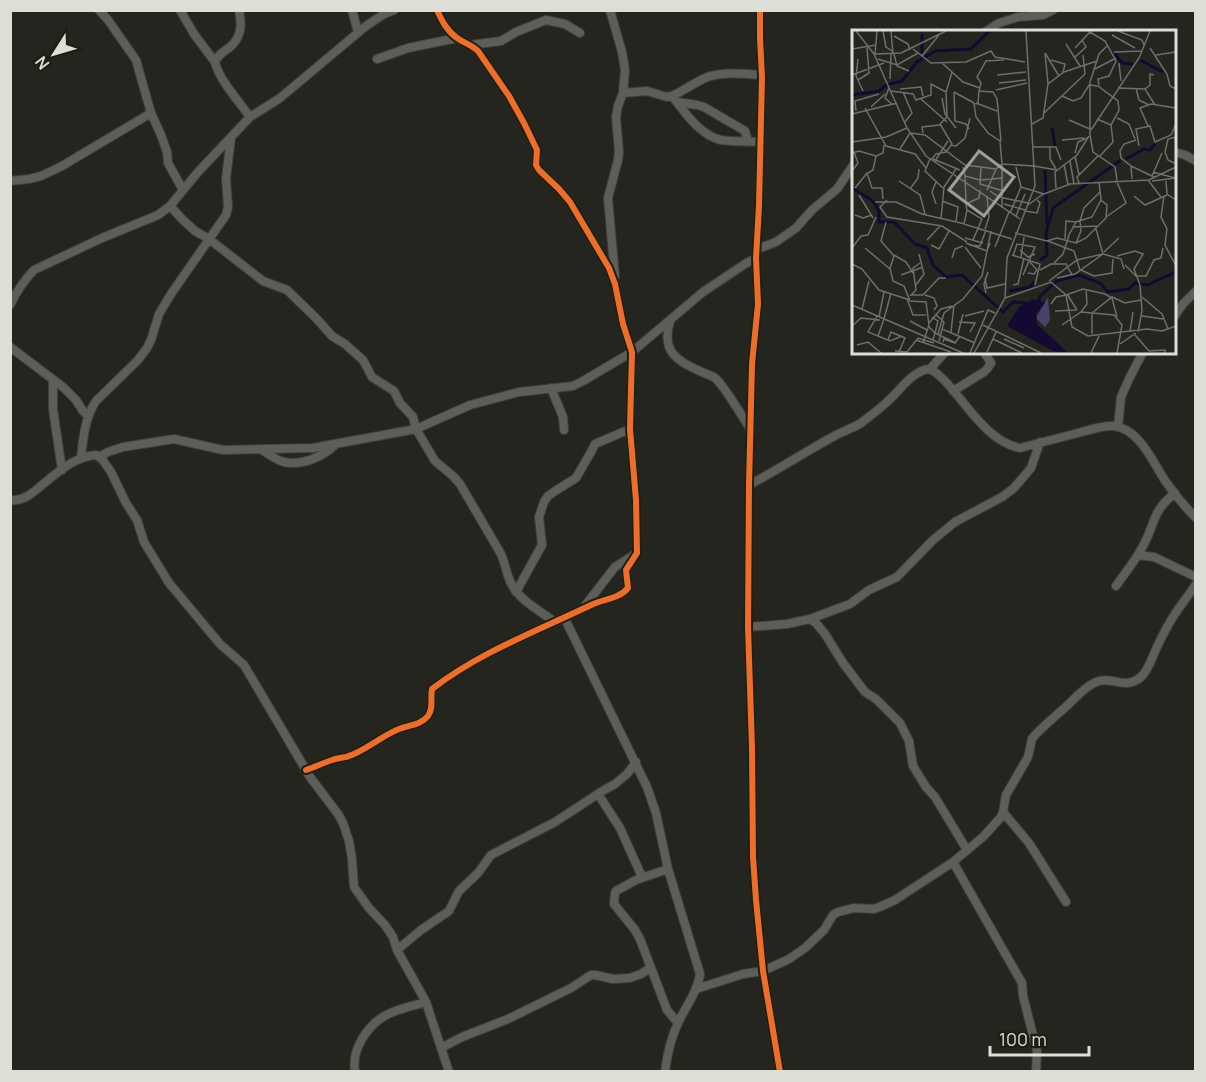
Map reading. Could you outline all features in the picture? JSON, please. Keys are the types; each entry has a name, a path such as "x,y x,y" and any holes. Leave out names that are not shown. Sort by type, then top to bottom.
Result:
{"street":[{"path":"99,10 136,60 151,113 167,152 168,163 183,190"},
{"path":"180,10 220,75 250,117"},
{"path":"214,62 239,36 241,22 239,10"},
{"path":"352,10 358,32"},
{"path":"10,305 21,285 34,270 102,238 148,220 170,206 250,117 280,98 358,32 384,14 394,10"},
{"path":"437,10 447,29 478,51 509,96 537,150 536,165 570,202 609,268 615,284"},
{"path":"306,770 346,757 382,737 414,725 430,713 431,692 434,688 463,668 498,647 627,590 626,570 637,553 636,500 630,429 632,352 623,324 615,284 608,198 619,152 616,117 623,93 624,70 622,52 610,10"},
{"path":"760,10 762,75 756,258 758,304 752,364 750,427 748,627 756,900 763,971 780,1071"},
{"path":"988,30 999,23 1018,17 1043,15 1053,10"},
{"path":"470,45 501,41 516,32 546,20 565,24 580,33"},
{"path":"377,59 408,48 457,38"},
{"path":"674,99 706,78 716,75 762,75"},
{"path":"623,93 647,91 704,107 744,131 748,141"},
{"path":"674,99 701,130 713,138 760,142"},
{"path":"10,181 29,179 52,171 151,113"},
{"path":"81,458 90,409 147,348 152,340 159,314 227,212 226,178 231,136"},
{"path":"1176,153 1196,161"},
{"path":"757,249 776,242 796,228 812,210 837,189 852,167"},
{"path":"170,206 183,220 263,282 287,290 332,336 363,360 369,373 376,380 394,391 400,403 413,417 416,429 435,461 460,484 501,554 508,578 516,592 555,622"},
{"path":"99,457 123,447 174,439 223,450 313,448 416,429 470,405 519,392 579,384 632,352 703,292 756,258"},
{"path":"10,287 21,285"},
{"path":"1176,314 1183,303 1196,291"},
{"path":"670,319 666,336 672,353 693,368 717,379 750,427"},
{"path":"10,346 66,390 88,416"},
{"path":"749,485 860,423 888,402 922,370 930,369 943,354"},
{"path":"953,391 987,369 991,363 985,354"},
{"path":"1118,427 1121,397 1142,354"},
{"path":"930,369 943,379 981,424 1000,440 1014,447 1020,448 1096,428 1112,426 1123,428 1142,444 1175,494 1196,518"},
{"path":"53,381 53,409 62,470"},
{"path":"551,388 563,417 564,430"},
{"path":"516,592 542,545 539,517 548,496 576,478 595,444 630,429"},
{"path":"748,627 787,624 810,619 850,604 869,590 897,577 933,540 955,522 1002,497 1014,488 1031,468 1040,442"},
{"path":"262,450 285,462 299,462 315,458 336,444"},
{"path":"10,500 23,499 81,458 96,455 111,472 137,520 144,542 160,569 183,601 220,644 244,665 306,770 343,823 351,851 354,886 393,937 397,950 426,1002 449,1071"},
{"path":"1116,586 1144,546 1159,509 1175,494"},
{"path":"584,609 615,567 637,553"},
{"path":"1138,555 1154,557 1196,577"},
{"path":"696,989 743,974 763,971 789,959 824,930 831,918 838,912 854,908 874,909 882,906 953,862 998,821 1003,812 1006,795 1028,757 1035,735 1084,689 1094,683 1102,680 1120,684 1127,683 1142,675 1150,665 1171,620 1196,584"},
{"path":"564,617 636,762 656,813 668,869 700,974 696,989 678,1023 665,1071"},
{"path":"810,619 825,634 865,692 876,699 900,723 909,741 913,766 967,850"},
{"path":"397,950 449,911 459,891 478,873 491,855 555,822 615,784 636,762"},
{"path":"598,794 620,828 642,877"},
{"path":"1003,812 1029,843 1066,902"},
{"path":"953,862 1022,983 1023,996 1037,1051 1036,1071"},
{"path":"668,869 642,877 615,891 614,904 640,939 667,1010 678,1023"},
{"path":"441,1048 508,1019 591,975 613,979 630,978 650,968"},
{"path":"355,1071 355,1056 359,1044 377,1020 388,1013 426,1002"}],"cycle path":[{"path":"306,770 334,759 353,755 392,732 422,721 431,710 432,689 450,676 509,643 624,592 628,588 626,570 637,553 636,500 630,429 632,352 623,324 615,284 609,268 570,202 536,165 537,150 509,96 478,51 450,32 437,10"},
{"path":"760,10 762,77 756,258 758,304 752,364 748,627 756,900 763,971 780,1072"}]}
